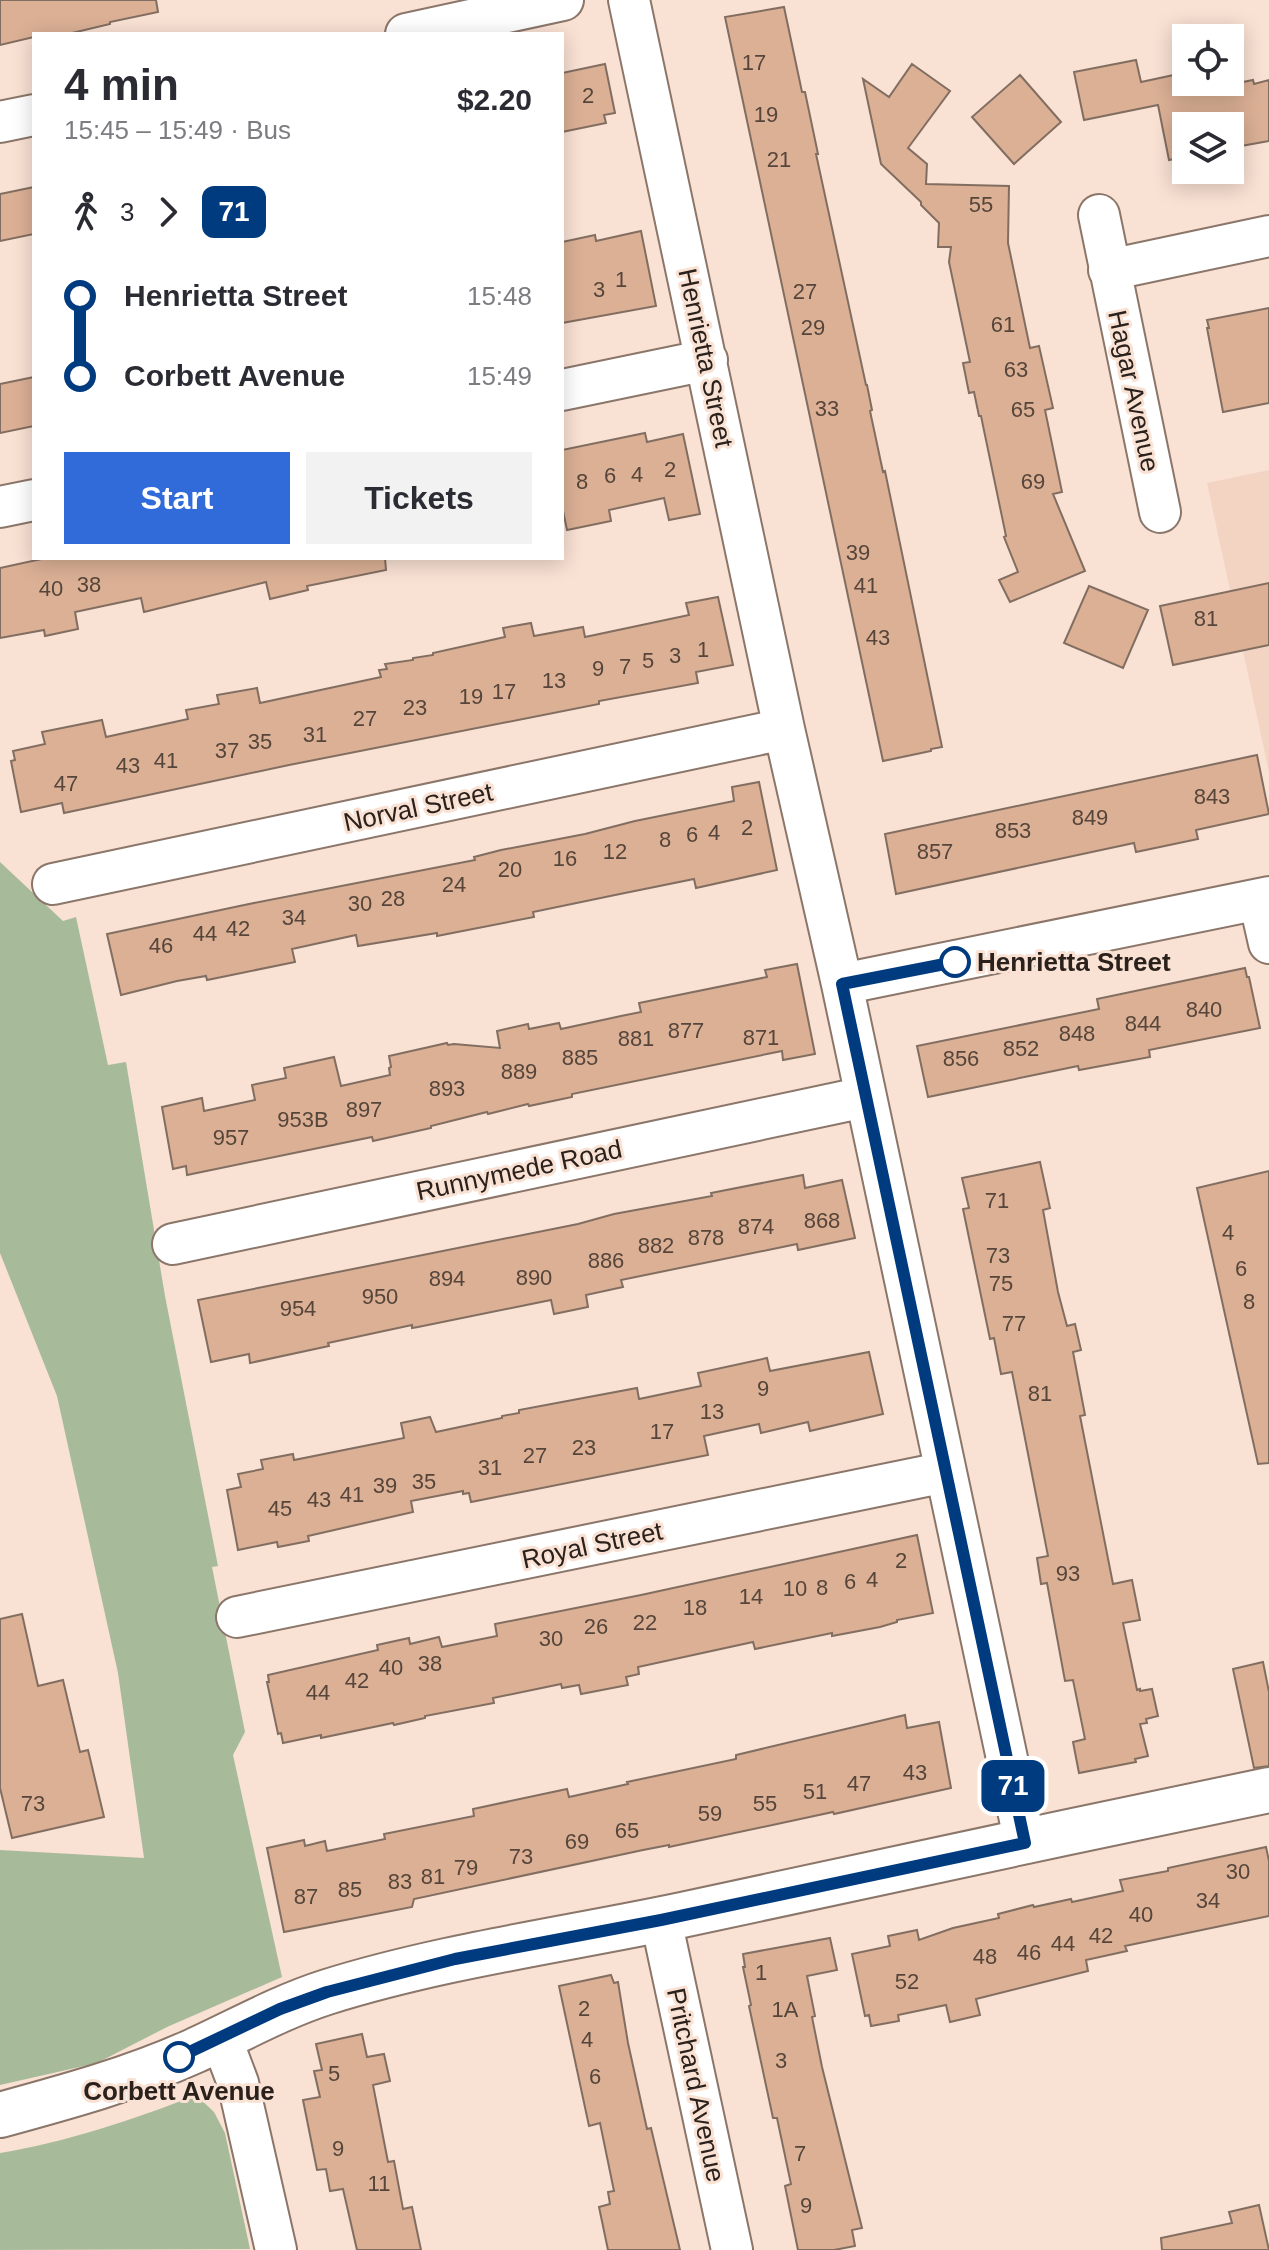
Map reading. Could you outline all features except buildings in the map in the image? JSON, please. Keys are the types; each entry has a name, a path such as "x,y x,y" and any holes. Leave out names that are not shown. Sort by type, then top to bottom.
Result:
{"street":[{"path":"415,32 563,0"},
{"name":"Henrietta Street","path":"629,0 1025,1843"},
{"path":"0,122 32,115"},
{"name":"Hagar Avenue","path":"1099,215 1160,512"},
{"path":"1109,270 1269,236"},
{"path":"564,390 707,360"},
{"path":"0,507 32,500"},
{"name":"Norval Street","path":"53,884 784,729"},
{"path":"842,984 1264,898 1269,943"},
{"name":"Runnymede Road","path":"173,1244 865,1097"},
{"name":"Royal Street","path":"237,1617 946,1472"},
{"path":"0,2115 78,2094 192,2052 280,2009 327,1992 455,1959 661,1920 1269,1790"},
{"name":"Pritchard Avenue","path":"661,1920 732,2250"},
{"path":"221,2038 238,2083 276,2250"}],"shaded area":[{"path":"1269,470 1269,772 1207,483"}],"green space":[{"path":"0,862 63,921 76,917 108,1065 126,1062 165,1296 218,1566 212,1567 245,1732 233,1755 282,1977 167,2027 97,2063 0,2085 0,1850 144,1858 118,1673 57,1396 0,1253"},
{"path":"196,2095 214,2112 225,2133 250,2249 0,2250 0,2153 99,2129"}],"bus line":[{"name":"71","path":"179,2057 280,2009 327,1992 455,1959 661,1920 1025,1843 842,984 955,962"}],"place":[{"name":"Henrietta Street","path":"955,962"},
{"name":"Corbett Avenue","path":"179,2057"}]}
